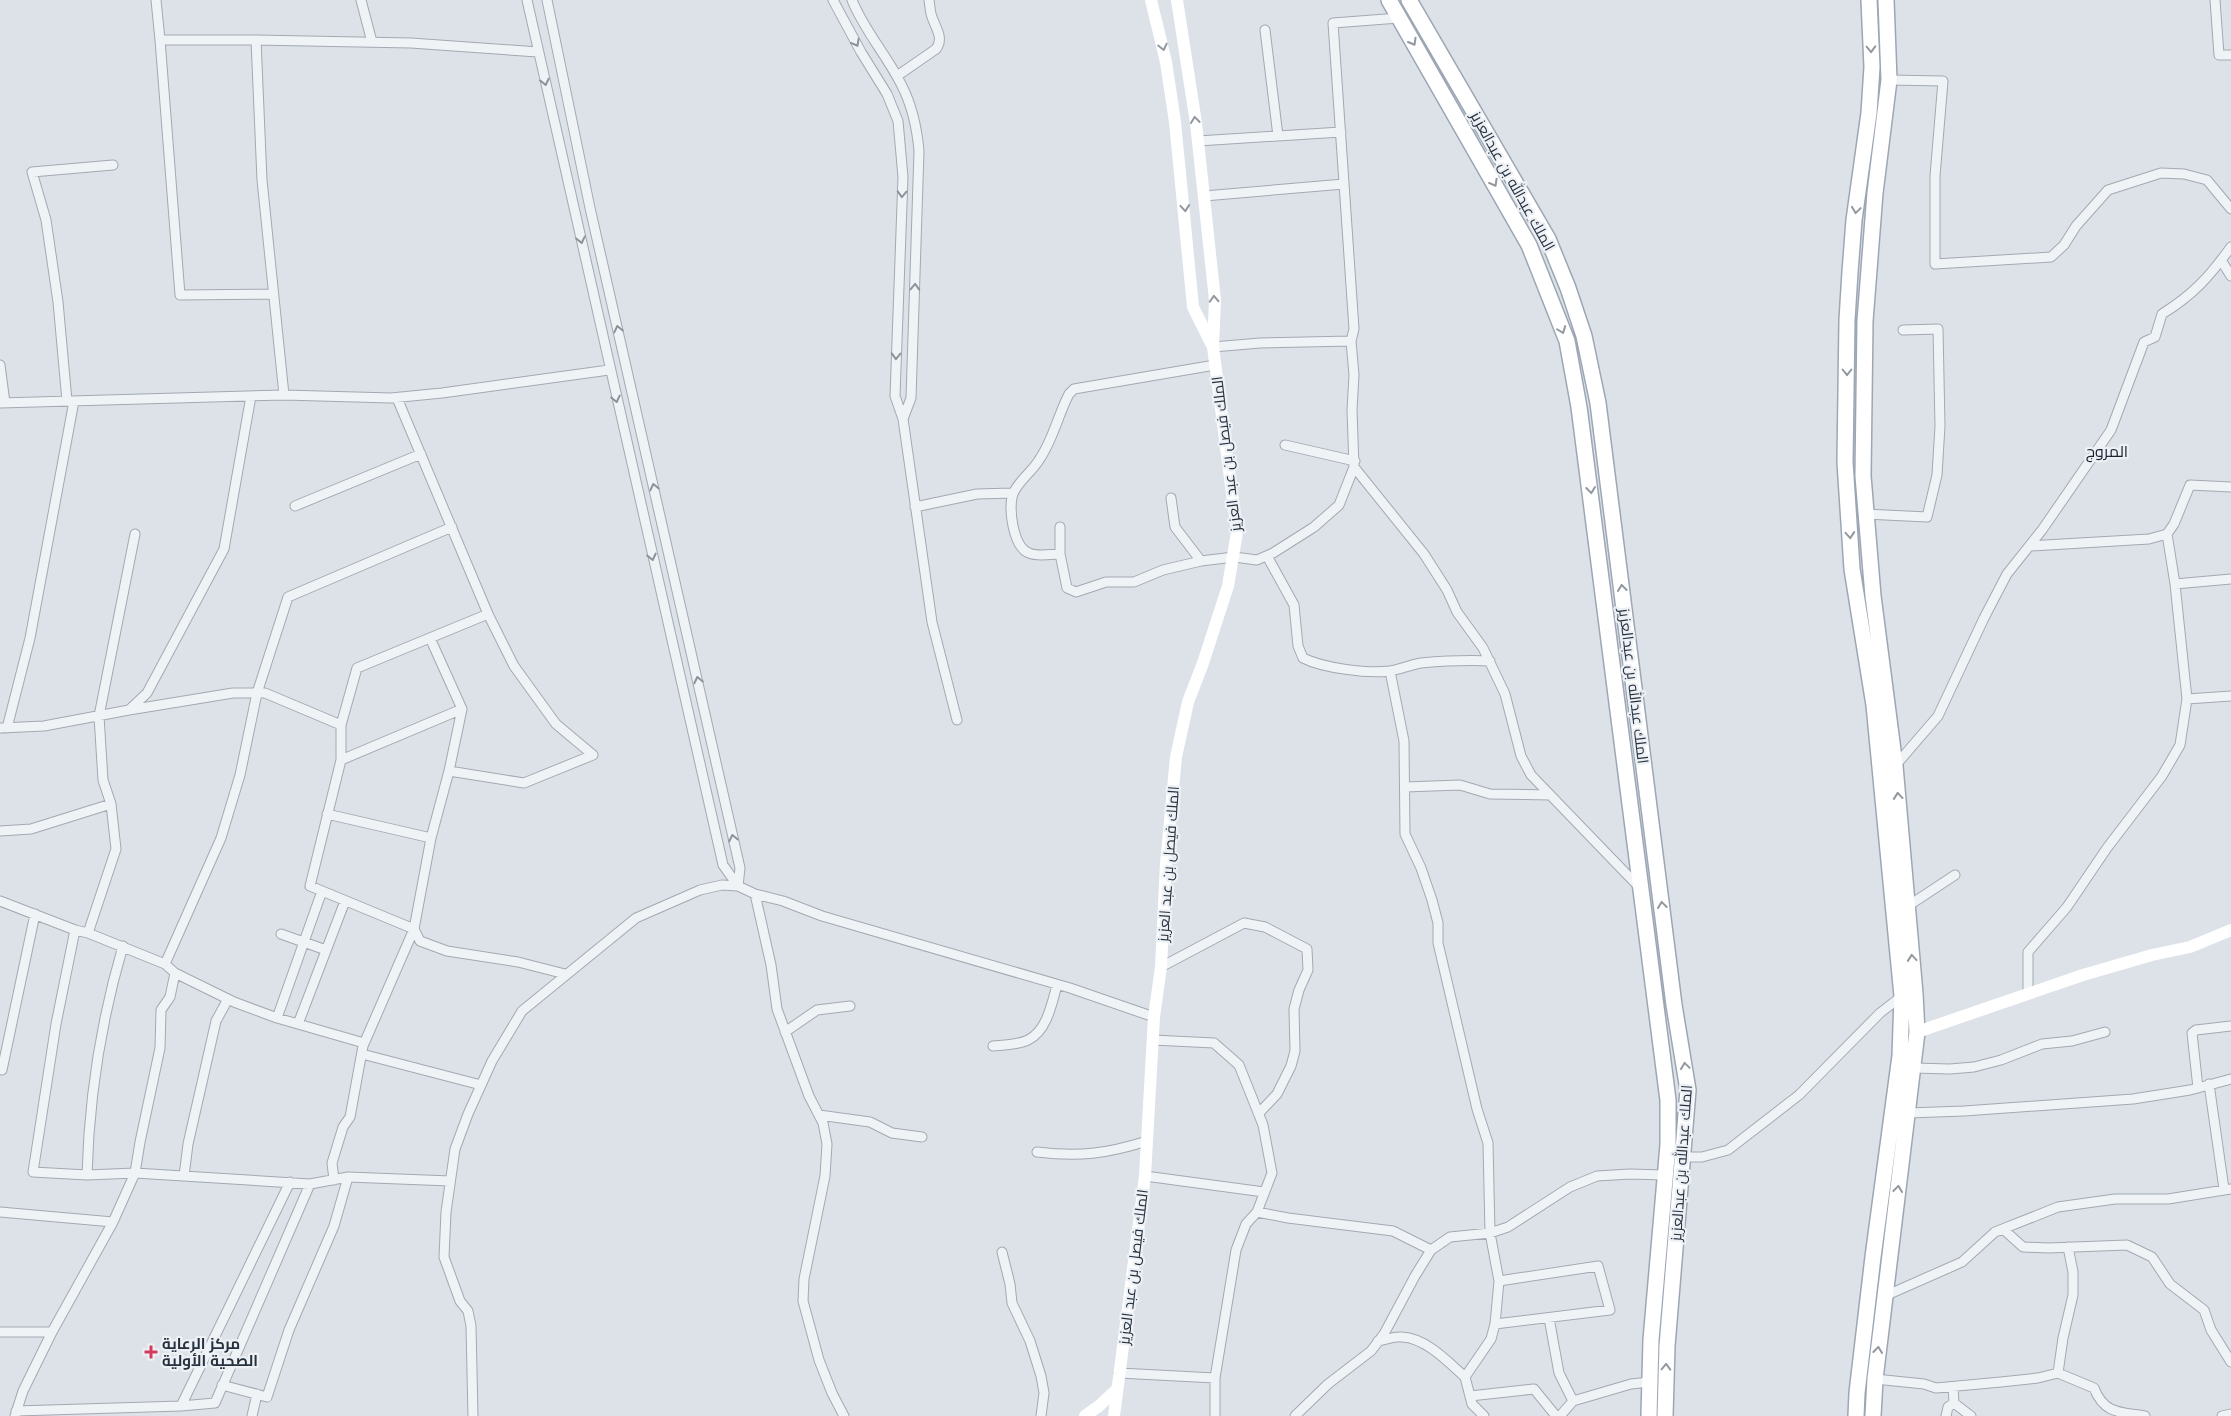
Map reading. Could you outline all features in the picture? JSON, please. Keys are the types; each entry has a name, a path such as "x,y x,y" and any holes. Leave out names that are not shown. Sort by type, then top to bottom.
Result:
{"main road":[{"name":"الملك عبدالله بن عبدالعزيز","path":"1389,0 1529,245 1566,341 1579,407 1591,488 1668,1100 1668,1145 1651,1340 1649,1416"},
{"name":"الملك عبدالله بن عبدالعزيز","path":"1409,0 1548,239 1568,288 1584,336 1598,403 1674,1005 1688,1090 1667,1346 1665,1416"},
{"path":"1869,0 1872,67 1869,113 1854,220 1847,320 1845,462 1852,569 1874,706 1909,995 1917,1032 1875,1379 1873,1416"},
{"path":"1856,1416 1873,1257 1909,995 1908,906 1895,766 1873,596 1865,514 1863,438 1865,321 1875,193 1889,80 1886,0"},
{"path":"1847,320 1865,321"}],"street":[{"path":"156,0 180,295 274,294"},
{"path":"361,0 372,42"},
{"path":"527,0 609,370 723,866 738,886"},
{"path":"546,0 590,208 740,868 738,886"},
{"path":"833,0 860,52 887,94 898,121 903,177 895,396 903,419 932,622 957,720"},
{"path":"852,0 864,28 902,85 917,130 919,151 911,398 903,419"},
{"path":"896,76 936,49 940,44 940,37 932,16 929,0"},
{"name":"الملك فيصل بن عبد العزيز","path":"1151,0 1166,62 1175,122 1193,308 1213,348"},
{"name":"الملك فيصل بن عبد العزيز","path":"1114,1416 1144,1176 1154,1017 1160,967 1166,862 1176,757 1188,702 1203,664 1228,586 1237,532 1213,348 1215,300 1198,141 1177,0"},
{"path":"2215,0 2219,55 2231,55"},
{"path":"1060,527 1060,554 1067,588 1076,592 1106,582 1134,582 1143,580 1163,570 1201,561 1234,557 1257,560 1267,556 1314,526 1339,505 1355,464 1352,410 1354,375 1351,341 1354,329 1334,23 1399,18"},
{"path":"1266,30 1278,136"},
{"path":"160,40 372,42 538,52"},
{"path":"256,40 262,180 284,395"},
{"path":"1889,80 1944,81 1935,176 1935,264 2051,257 2064,245 2076,226 2108,190 2162,173 2184,174 2207,180 2231,209"},
{"path":"1198,141 1341,132"},
{"path":"113,164 32,172 46,220 71,401 30,638 4,728 44,726 129,710 232,694 257,693 265,693 341,725"},
{"path":"1204,196 1344,184"},
{"path":"1895,766 1938,716 2007,574 2030,546 2111,430 2144,342 2155,336 2162,314 2186,298 2209,277 2231,247"},
{"path":"2221,260 2231,276"},
{"path":"1865,514 1928,517 1937,475 1940,426 1938,329 1903,330"},
{"path":"1213,348 1260,343 1351,341"},
{"path":"0,365 3,403 284,395 397,398 609,370"},
{"path":"1060,554 1029,554 1022,548 1012,520 1010,506 1013,493 1039,460 1064,403 1074,389 1215,366"},
{"path":"129,710 146,694 224,549 251,396"},
{"path":"397,398 488,614 514,666 556,724 593,755 524,783 449,771"},
{"path":"1285,445 1355,464 1424,554 1447,590 1457,612 1483,648 1504,694 1521,756 1531,775 1641,890"},
{"path":"296,506 421,454"},
{"path":"2030,546 2150,539 2167,534 2174,524 2190,485 2231,487"},
{"path":"915,507 978,494 1013,493"},
{"path":"1170,498 1175,527 1201,561"},
{"path":"164,964 221,838 240,775 257,693 288,597 452,527"},
{"path":"88,933 116,850 111,804 103,780 98,716 135,534"},
{"path":"2028,994 2028,952 2067,906 2107,848 2162,776 2180,745 2187,699 2175,584 2167,534"},
{"path":"1267,556 1294,605 1298,646 1303,658 1326,666 1390,671 1417,664 1445,661 1490,661"},
{"path":"2175,584 2231,578"},
{"path":"488,614 357,668 341,725 340,760 310,886 414,929 420,941 448,951 518,962 565,974"},
{"path":"334,1180 332,1163 343,1128 350,1117 364,1043 414,929 431,838 449,771 462,709 430,638"},
{"path":"1390,671 1404,741 1405,834 1421,868 1438,923 1438,943 1477,1109 1488,1143 1490,1233 1499,1280 1495,1324 1491,1339 1465,1377"},
{"path":"2187,699 2231,696"},
{"path":"340,760 462,709"},
{"path":"1405,787 1460,785 1490,794 1550,795"},
{"path":"0,832 31,829 111,804"},
{"path":"327,814 431,838"},
{"path":"1908,906 1955,875"},
{"path":"473,1416 471,1326 468,1311 460,1301 444,1257 446,1212 455,1149 468,1114 492,1061 522,1011 636,918 700,890 722,885 738,886 755,894 783,901 822,916 1057,985 1154,1017"},
{"path":"277,1018 322,891"},
{"path":"755,894 771,965 777,1009 808,1096 823,1123 827,1144 825,1176 804,1279 803,1301 819,1360 832,1393 844,1416"},
{"path":"0,901 123,946 164,964 176,973 228,999 277,1018 364,1043"},
{"path":"298,1024 345,901"},
{"path":"2,1070 35,914"},
{"path":"1160,967 1244,923 1264,928 1307,949 1308,970 1299,990 1294,1010 1295,1051 1291,1066 1277,1094 1259,1113"},
{"path":"75,930 56,1024 33,1172 87,1175 135,1173 310,1184 348,1178 450,1181"},
{"path":"1917,1032 2117,965 2190,947 2231,930"},
{"path":"281,934 326,950"},
{"path":"87,1175 88,1137 100,1040 123,946"},
{"path":"176,973 170,997 160,1010 160,1048 135,1173 113,1222 52,1332 23,1391 15,1414 180,1406 214,1402 310,1184"},
{"path":"993,1046 1029,1040 1037,1034 1050,1009 1057,985"},
{"path":"1683,1157 1702,1157 1728,1150 1799,1094 1880,1013 1909,995"},
{"path":"184,1176 188,1144 216,1021 228,999"},
{"path":"785,1032 818,1010 850,1006"},
{"path":"2198,1088 2192,1033 2196,1030 2231,1026"},
{"path":"1913,1068 1950,1069 1974,1067 2001,1060 2042,1044 2072,1042 2105,1032"},
{"path":"1153,1040 1214,1043 1239,1065 1259,1113 1272,1173 1257,1212 1246,1224 1236,1250 1215,1378 1215,1416"},
{"path":"362,1054 481,1085"},
{"path":"1908,1113 1964,1112 2133,1099 2198,1088 2231,1079"},
{"path":"1885,1296 1962,1262 1995,1232 2058,1208 2115,1198 2168,1199 2227,1189 2210,1084"},
{"path":"818,1116 870,1122 892,1133 922,1137"},
{"path":"1037,1152 1073,1155 1112,1152 1147,1141"},
{"path":"1295,1416 1328,1384 1372,1352 1431,1250 1450,1237 1490,1233 1508,1227 1570,1187 1597,1176 1630,1174 1664,1175"},
{"path":"1144,1176 1264,1192"},
{"path":"222,1384 267,1397 290,1330 334,1226 348,1178"},
{"path":"180,1406 290,1182"},
{"path":"0,1212 113,1222"},
{"path":"1257,1212 1288,1218 1393,1230 1431,1250"},
{"path":"2003,1229 2023,1247 2068,1248 2127,1245 2152,1257 2170,1284 2204,1310 2211,1330 2231,1362"},
{"path":"2058,1372 2063,1338 2073,1295 2073,1272 2068,1248"},
{"path":"1002,1252 1010,1284 1012,1303 1030,1341 1041,1376 1044,1393 1042,1416"},
{"path":"1495,1324 1610,1310 1598,1266 1499,1280"},
{"path":"1549,1318 1559,1373 1573,1401"},
{"path":"0,1332 52,1332"},
{"path":"1378,1342 1402,1336 1419,1342 1442,1357 1465,1377 1472,1404 1484,1416"},
{"path":"1119,1372 1215,1378"},
{"path":"1875,1379 1924,1384 1936,1388 2038,1378 2058,1372 2094,1388 2098,1399 2111,1410 2145,1416"},
{"path":"1560,1416 1573,1401 1631,1384 1650,1382"},
{"path":"1953,1387 1954,1403 1971,1416"},
{"path":"1084,1416 1117,1389"},
{"path":"1470,1396 1534,1389 1556,1416"},
{"path":"252,1416 257,1394"},
{"path":"1946,1416 1948,1407 1954,1403"},
{"path":"2222,1416 2231,1414"}],"place":[{"name":"مركز الرعاية الصحية الأولية","path":"151,1352"}],"district":[{"name":"المروج","path":"2107,451"}]}
